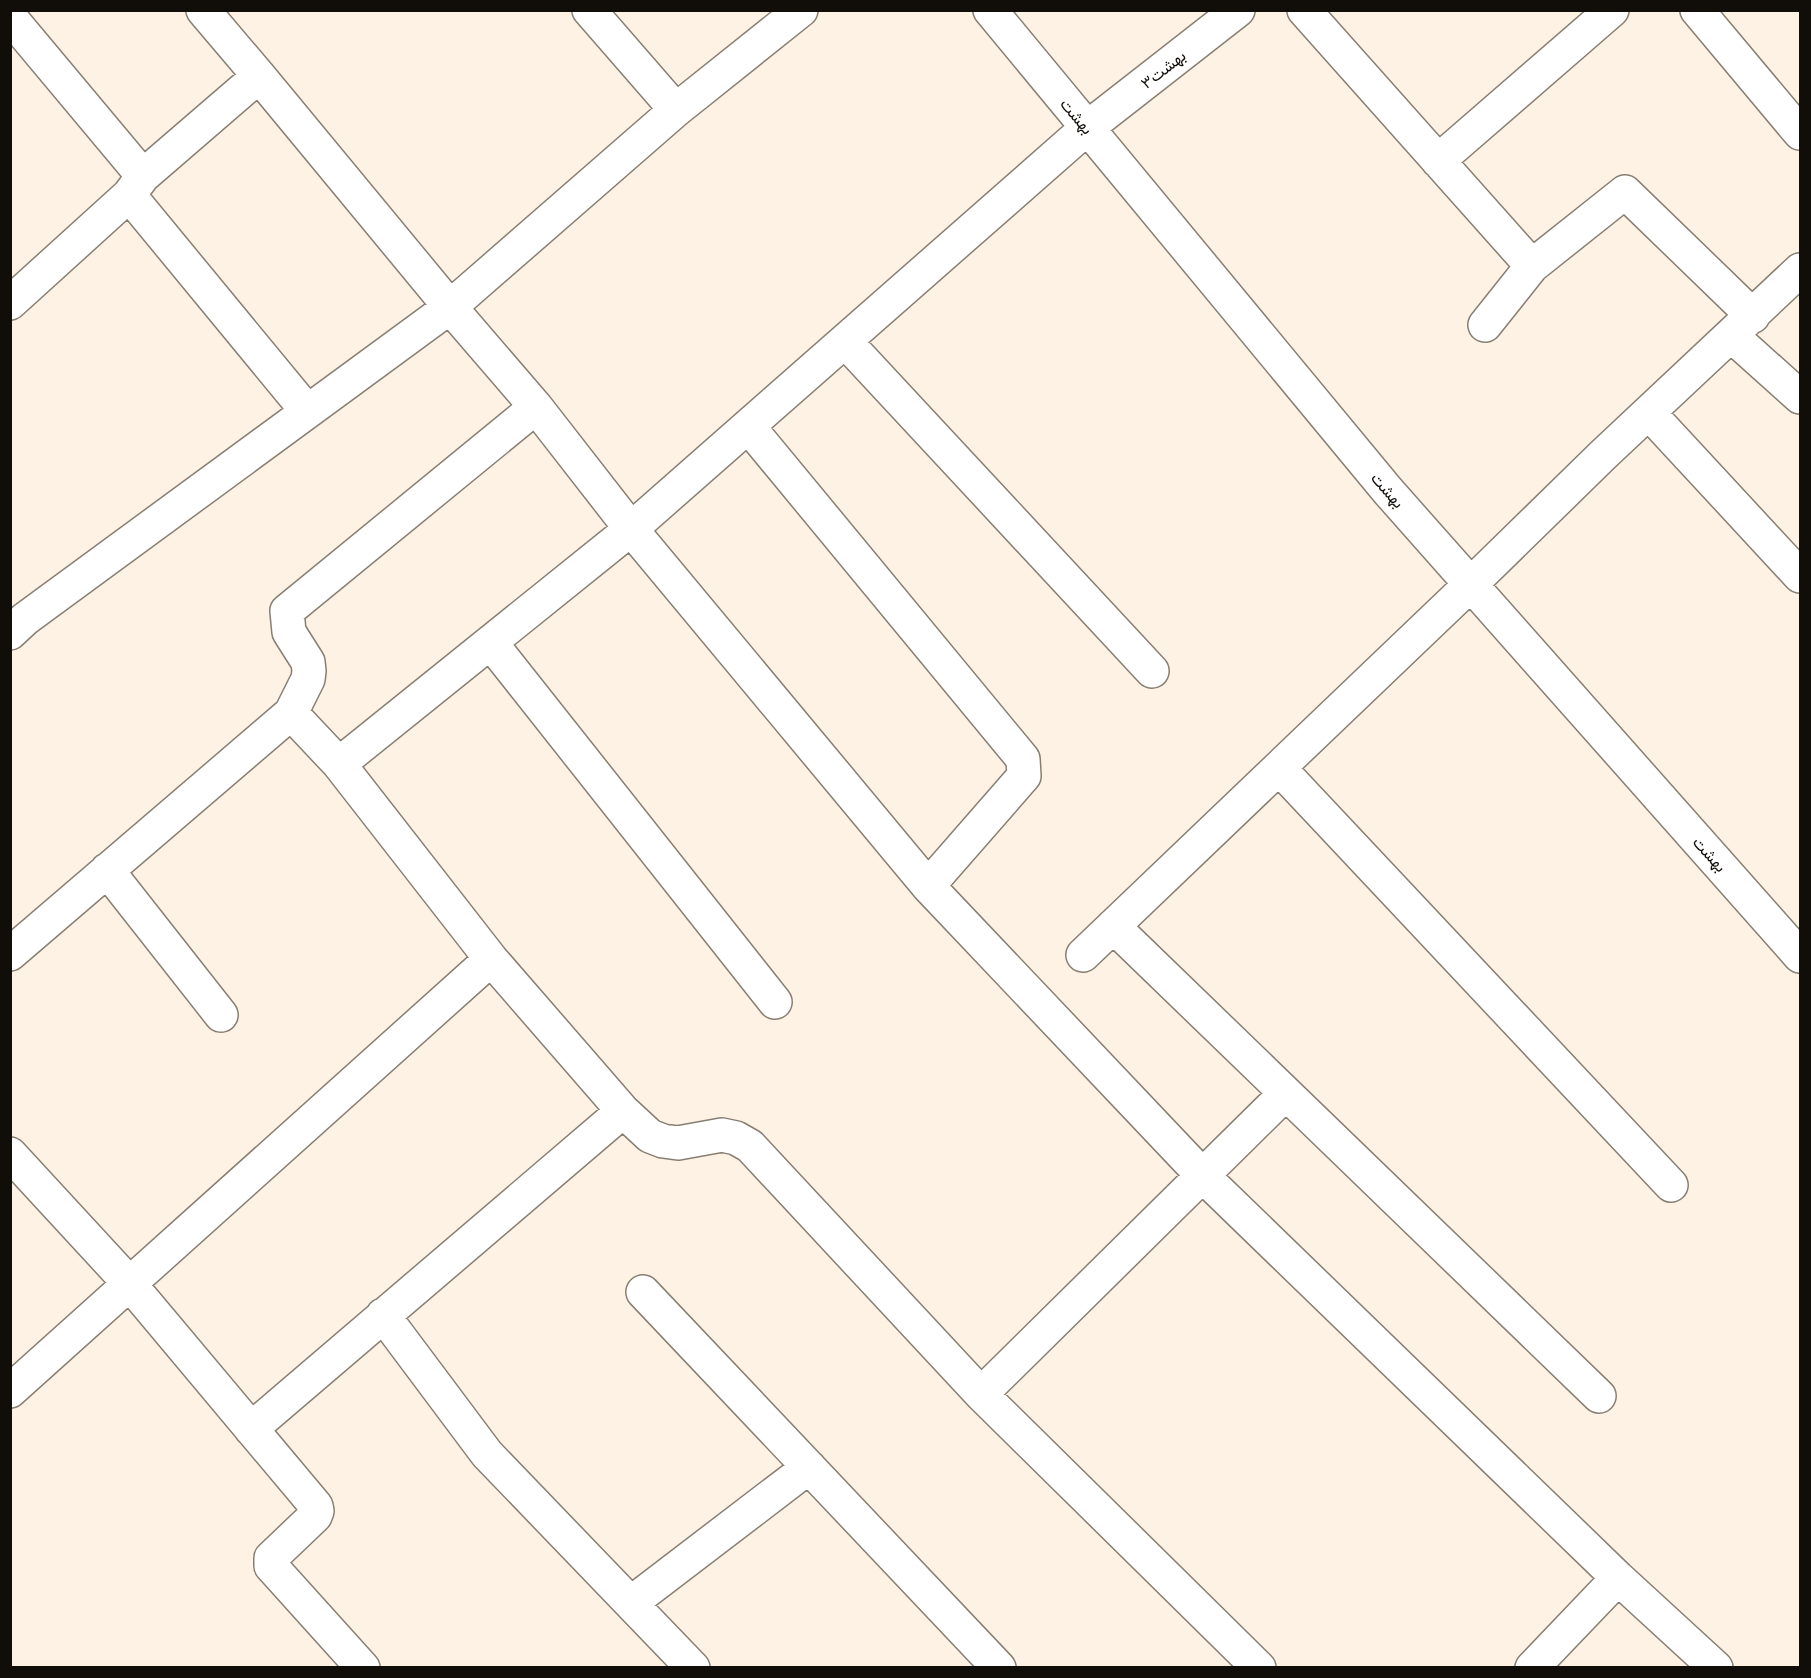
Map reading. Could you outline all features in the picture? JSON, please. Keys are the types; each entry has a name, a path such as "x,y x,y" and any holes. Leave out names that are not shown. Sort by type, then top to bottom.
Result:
{"street":[{"path":"203,10 536,407 631,529 928,886 1203,1176 1618,1578 1716,1668"},
{"path":"589,10 676,110"},
{"path":"10,633 450,307 676,110 801,10"},
{"name":"بهشت","path":"990,10 1388,491 1800,956"},
{"name":"بهشت۳","path":"339,764 631,529 1087,128 1238,10"},
{"path":"1304,10 1532,266"},
{"path":"1438,161 1612,10"},
{"path":"1697,10 1800,134"},
{"path":"10,17 307,411"},
{"path":"10,303 136,185 259,76"},
{"path":"1485,326 1532,266 1625,192 1743,326 1800,397"},
{"path":"1083,955 1603,455 1743,326 1800,270"},
{"path":"845,341 1152,671"},
{"path":"10,954 291,713 308,679 309,671 308,662 290,632 287,612 536,407"},
{"path":"1649,413 1800,576"},
{"path":"748,426 1023,759 1024,776 928,886"},
{"path":"491,643 775,1002"},
{"path":"291,713 339,764 491,959 623,1111 650,1136 663,1141 678,1143 722,1135 736,1138 750,1146 981,1394 1259,1668"},
{"path":"1279,768 1671,1185"},
{"path":"107,870 221,1015"},
{"path":"1113,926 1599,1396"},
{"path":"10,1391 491,959"},
{"path":"981,1394 1285,1094"},
{"path":"251,1429 623,1111"},
{"path":"10,1154 129,1283 316,1506 315,1516 271,1558 271,1566 363,1668"},
{"path":"644,1292 999,1668"},
{"path":"384,1315 487,1454 693,1668"},
{"path":"631,1603 809,1467"},
{"path":"1532,1668 1618,1578"}]}
